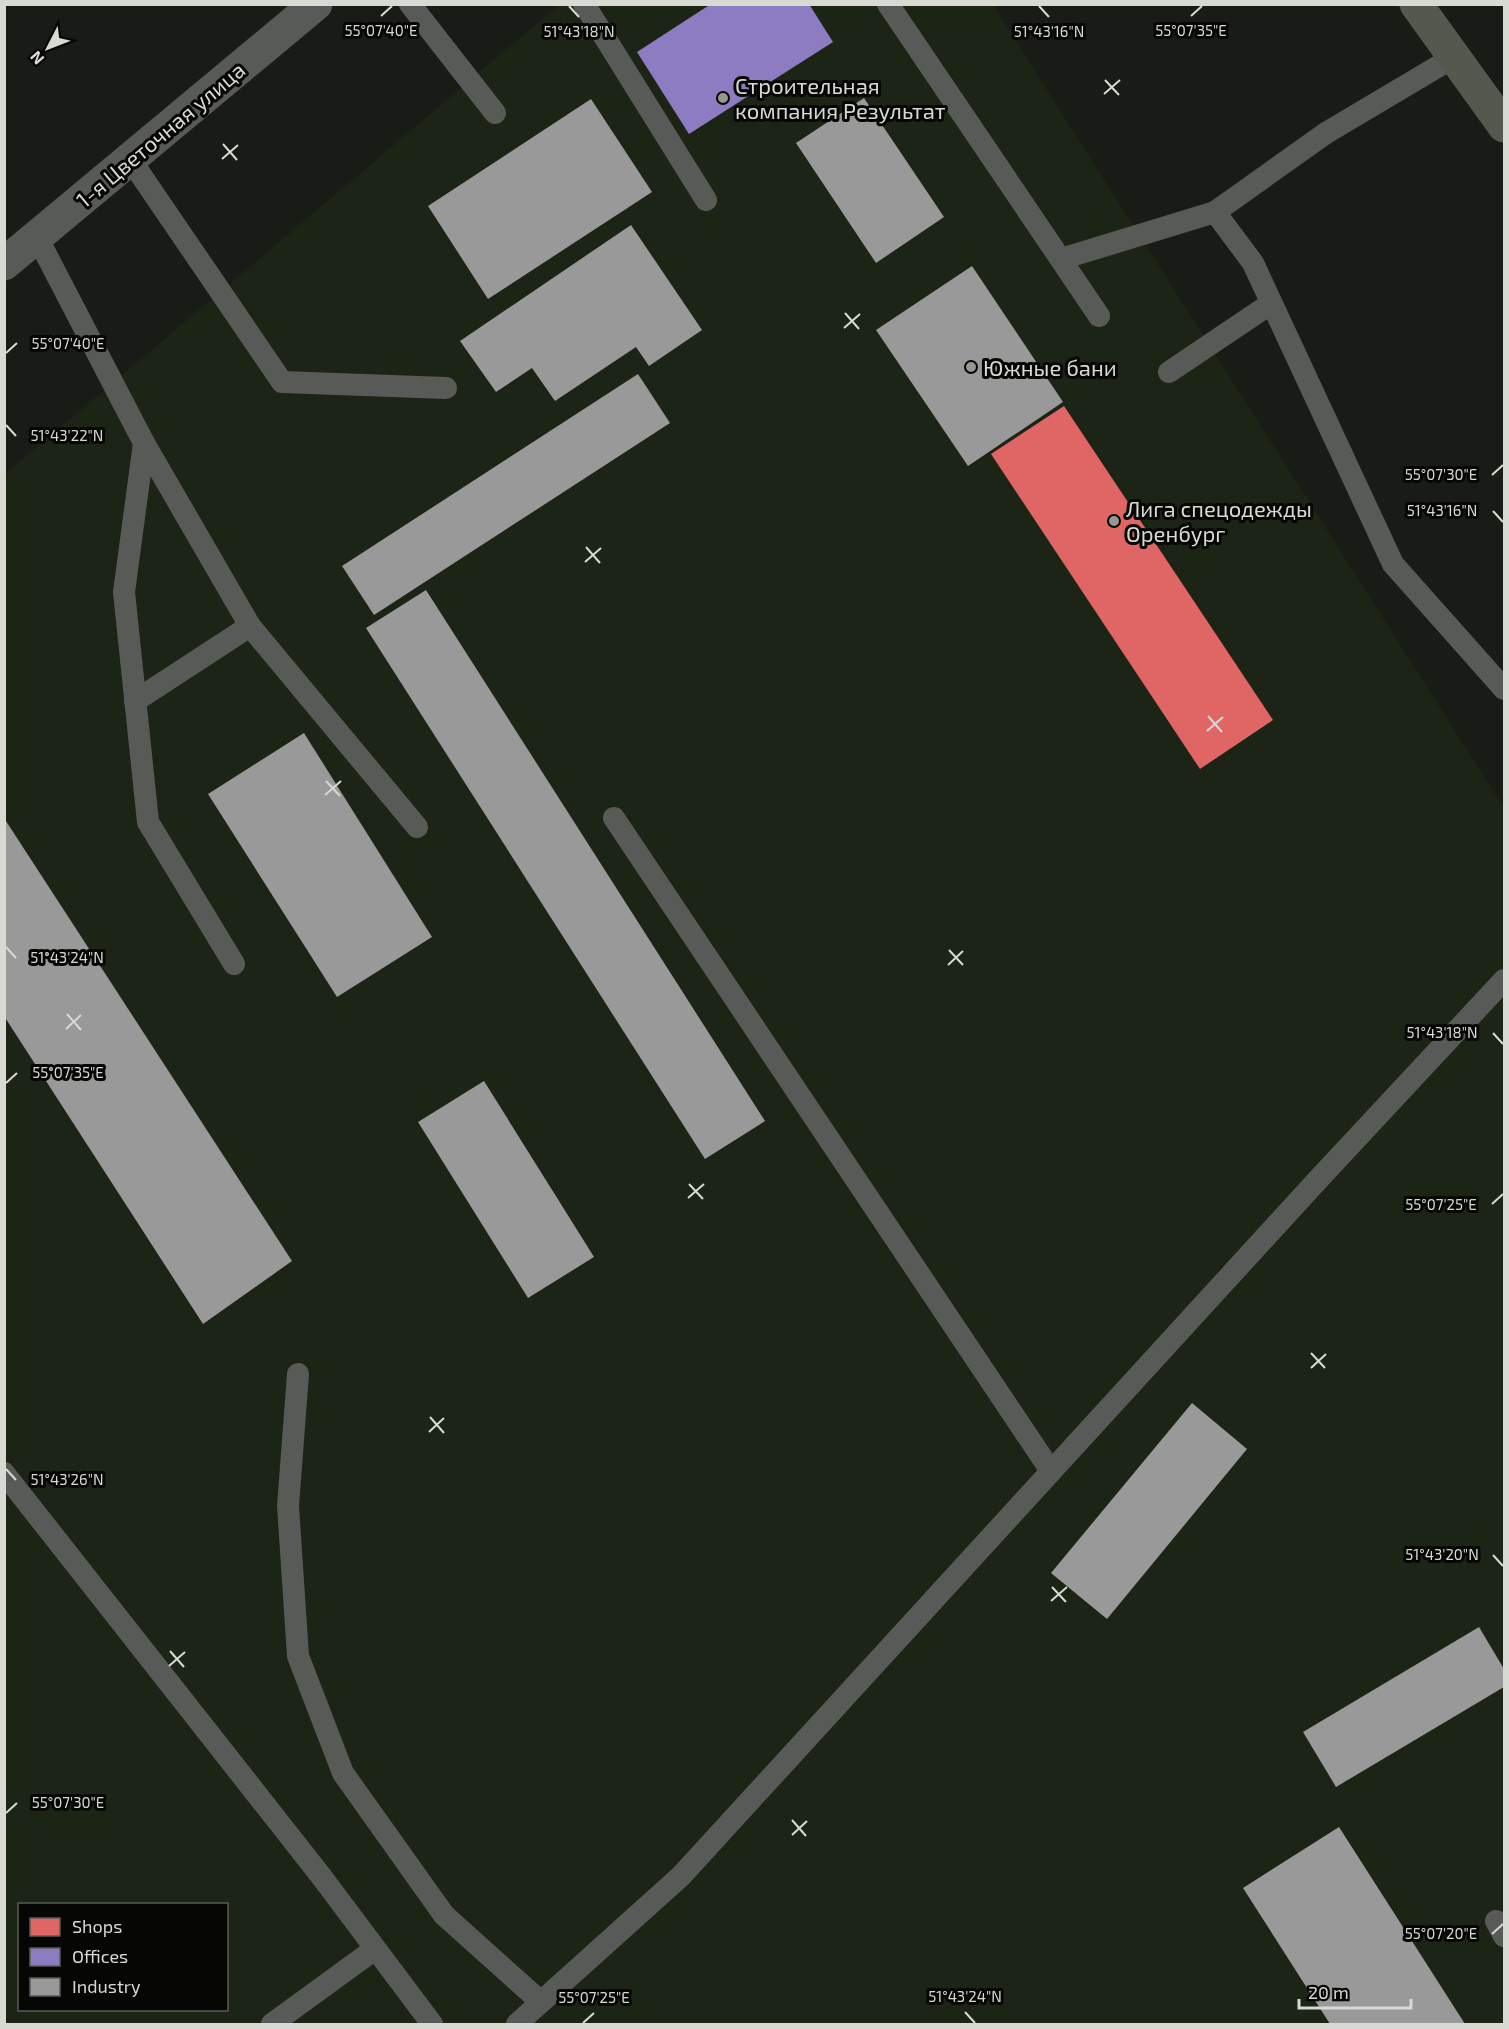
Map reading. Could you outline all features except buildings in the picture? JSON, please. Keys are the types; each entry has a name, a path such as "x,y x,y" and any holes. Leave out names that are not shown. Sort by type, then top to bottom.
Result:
{"main road":[{"path":"1416,4 1504,126"}],"street":[{"name":"1-я Цветочная улица","path":"4,264 316,4"}],"lane":[{"path":"410,4 495,113"},
{"path":"584,4 706,200"},
{"path":"888,4 1099,316"},
{"path":"1062,259 1215,212 1326,133 1454,57"},
{"path":"130,159 282,382 446,388"},
{"path":"1215,212 1253,262 1270,304 1393,564 1504,688"},
{"path":"37,237 144,442 250,626 417,827"},
{"path":"1169,372 1270,304"},
{"path":"144,442 124,592 148,822 234,964"},
{"path":"135,700 250,626"},
{"path":"614,818 1051,1472"},
{"path":"517,2025 681,1876 1504,980"},
{"path":"298,1374 288,1506 298,1656 343,1773 444,1915 541,2002"},
{"path":"4,1473 321,1876 432,2025"},
{"path":"272,2025 375,1949"}],"shaded area":[{"path":"559,5 993,5 1504,808 1504,2024 5,2024 4,475"}],"place":[{"name":"Строительная компания Результат","path":"723,98"},
{"name":"Южные бани","path":"971,367"},
{"name":"Лига спецодежды Оренбург","path":"1114,521"}]}
